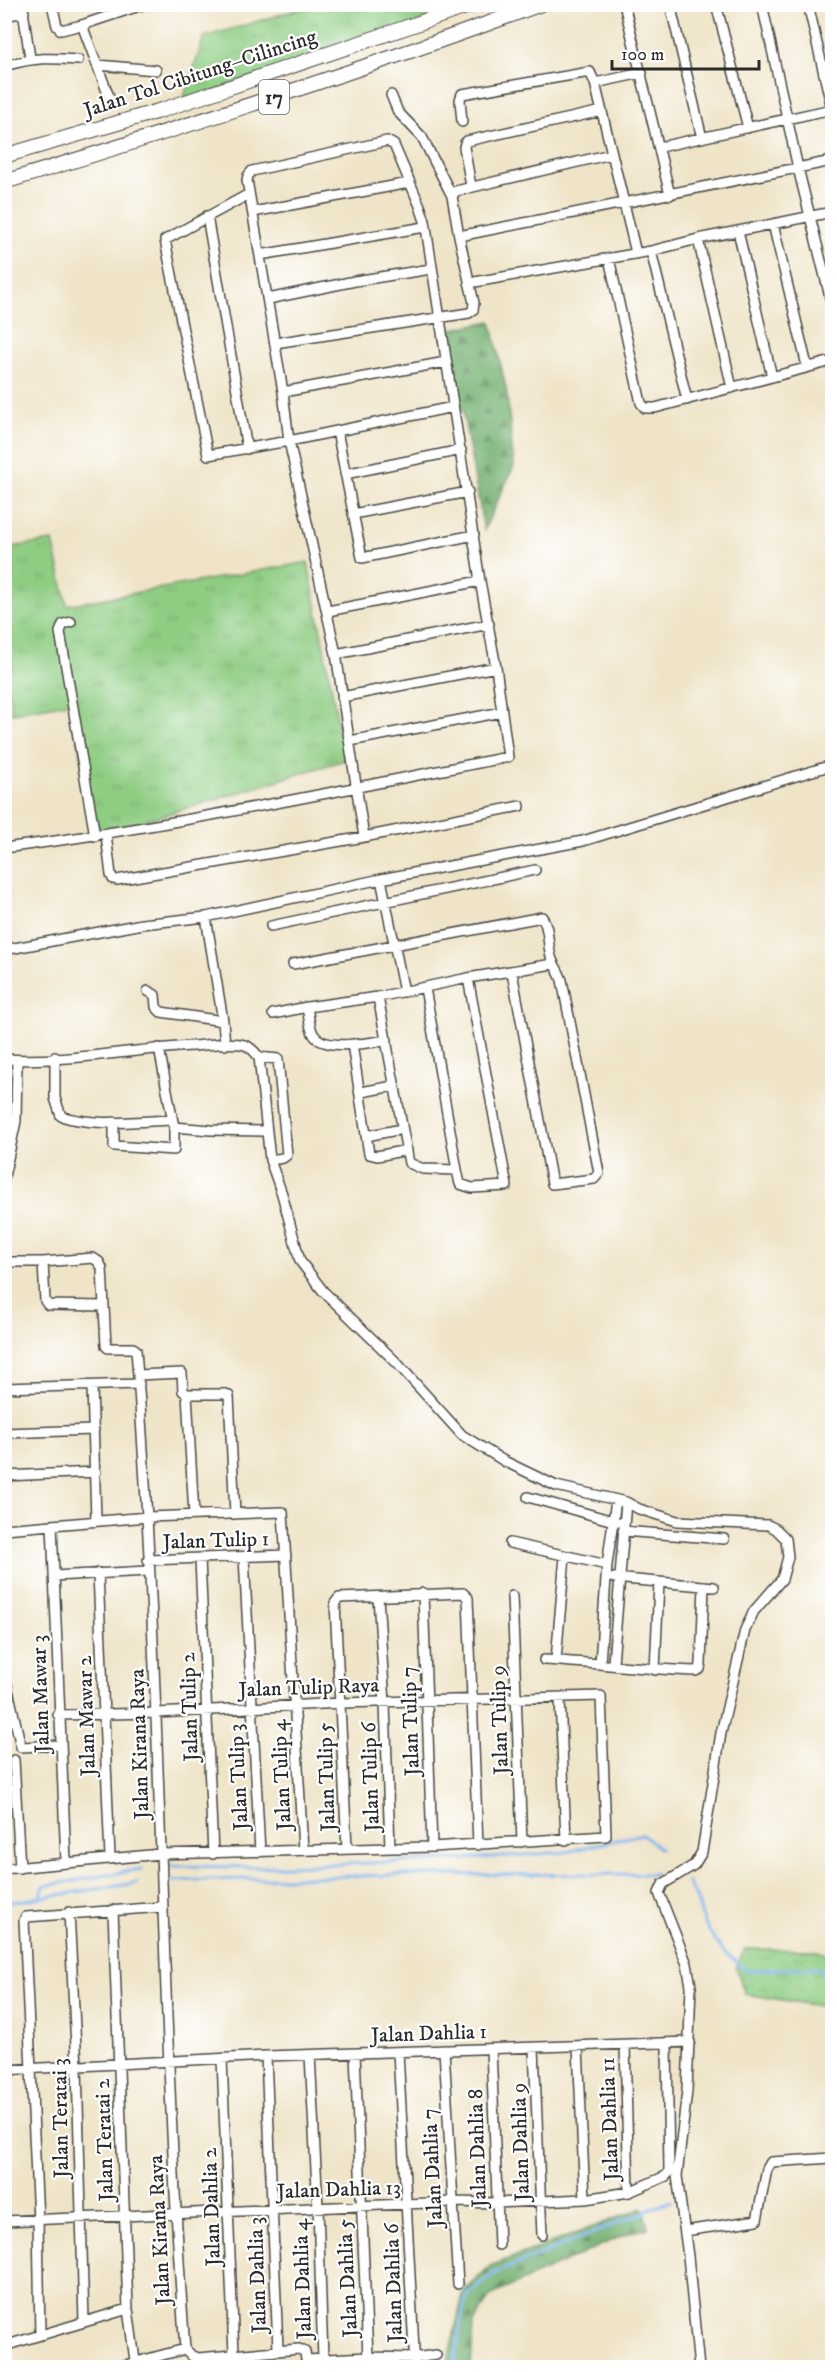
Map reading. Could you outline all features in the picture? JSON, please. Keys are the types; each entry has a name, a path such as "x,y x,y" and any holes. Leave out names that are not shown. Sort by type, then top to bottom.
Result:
{"highway":[{"name":"Jalan Tol Cibitung–Cilincing","path":"4,156 162,110 475,4"},
{"name":"17","path":"4,182 188,126 462,34 541,4"}],"street":[{"path":"52,4 57,26 61,30 142,5"},
{"path":"670,4 702,138"},
{"path":"716,4 748,128"},
{"path":"762,4 798,168 832,305"},
{"path":"660,147 832,109 808,4"},
{"path":"4,16 23,8 30,58"},
{"path":"625,8 670,195"},
{"path":"82,25 111,102"},
{"path":"8,65 30,58 78,60"},
{"path":"97,65 156,70"},
{"path":"462,123 460,100 462,94 588,71 593,75 636,253"},
{"path":"595,83 642,73"},
{"path":"275,343 440,319 473,310 474,303 452,196 422,137 398,112 391,95"},
{"path":"471,186 464,147 468,141 602,111"},
{"path":"4,848 106,835 356,787 508,757 496,667 480,581 468,492 425,227 420,206 394,146 387,141 252,171 247,180 283,392 289,441 336,654 350,741 356,787 363,837"},
{"path":"452,196 456,191 471,186 611,154"},
{"path":"459,236 623,202 670,195 832,160"},
{"path":"253,212 409,183"},
{"path":"249,194 165,240 206,451 209,456 453,407"},
{"path":"469,283 651,251 698,239 832,212"},
{"path":"207,216 247,449"},
{"path":"773,224 807,366"},
{"path":"260,255 425,227"},
{"path":"738,231 772,376"},
{"path":"698,239 732,388"},
{"path":"651,251 687,400"},
{"path":"609,258 641,403 645,408 650,409 687,400 832,361"},
{"path":"268,300 355,281 431,269"},
{"path":"283,392 446,362"},
{"path":"337,431 360,555 364,559 474,535"},
{"path":"345,474 461,450"},
{"path":"353,514 468,492"},
{"path":"328,611 480,581"},
{"path":"70,622 63,624 60,632 95,836"},
{"path":"336,654 489,624"},
{"path":"342,697 496,667"},
{"path":"350,741 502,712"},
{"path":"4,950 142,924 206,917 381,879 583,841 832,765"},
{"path":"106,835 111,875 117,880 363,837 520,806"},
{"path":"271,926 384,900 535,870"},
{"path":"381,879 404,992"},
{"path":"206,917 225,1045"},
{"path":"293,964 542,917 546,925 553,964 558,968 562,980 599,1173 591,1180 552,1184 512,972"},
{"path":"273,1014 553,964"},
{"path":"425,988 460,1184 467,1188 507,1186 468,978"},
{"path":"148,991 155,995 156,1007 161,1012 223,1021"},
{"path":"378,997 409,1162 413,1166 435,1171 456,1170"},
{"path":"308,1007 311,1029 314,1036 321,1042 352,1044 387,1040"},
{"path":"352,1044 369,1154 372,1156 407,1150"},
{"path":"4,1059 112,1055 159,1048 247,1046 259,1057 278,1059 287,1155 270,1160"},
{"path":"114,1122 114,1146 173,1151 173,1123 159,1048"},
{"path":"259,1057 265,1131 270,1160 282,1194 300,1261 323,1291 396,1362 462,1435 504,1461 556,1486 621,1501 678,1521 768,1525 786,1539 788,1557 782,1579 749,1618 742,1641 721,1733 704,1846 694,1865 663,1884 659,1893 687,1964 692,1986 687,2091 677,2176 699,2367"},
{"path":"55,1058 55,1098 61,1116 74,1120 173,1123 265,1131"},
{"path":"4,1177 16,1121 17,1060"},
{"path":"361,1092 394,1086"},
{"path":"263,1106 283,1105"},
{"path":"366,1136 402,1129"},
{"path":"4,1262 93,1258 102,1268 104,1306 47,1304 43,1262"},
{"name":"Jalan Kirana Raya","path":"104,1306 106,1346 108,1348 135,1348 139,1379 157,1713 160,1854 175,2215 185,2349"},
{"path":"4,1388 92,1386 182,1373 183,1391 187,1394 194,1515"},
{"path":"92,1386 96,1520"},
{"path":"4,1529 96,1520 235,1514 230,1398 226,1394 187,1394"},
{"path":"4,1433 94,1430"},
{"path":"4,1476 96,1472"},
{"path":"528,1497 613,1521 624,1528 724,1539"},
{"path":"600,1663 607,1564 613,1521 621,1501"},
{"path":"612,1664 624,1528 621,1501"},
{"name":"Jalan Tulip 4","path":"235,1514 283,1512 303,1850"},
{"name":"Jalan Mawar 3","path":"52,1525 58,1715 66,1862"},
{"path":"510,1543 607,1564"},
{"name":"Jalan Tulip 1","path":"148,1560 286,1555"},
{"path":"556,1660 565,1556"},
{"name":"Jalan Tulip 3","path":"244,1557 260,1852"},
{"name":"Jalan Tulip 2","path":"200,1559 213,1854"},
{"path":"54,1576 148,1571"},
{"name":"Jalan Mawar 2","path":"98,1573 110,1858"},
{"path":"606,1576 714,1587"},
{"path":"655,1670 660,1582"},
{"path":"544,1660 612,1664 655,1670 696,1671 700,1669 704,1586"},
{"path":"378,1597 423,1593 466,1594 473,1700 478,1845"},
{"name":"Jalan Tulip 7","path":"423,1593 432,1847"},
{"name":"Jalan Tulip 9","path":"512,1596 522,1842"},
{"name":"Jalan Tulip 5","path":"347,1848 335,1603 339,1598 378,1597"},
{"name":"Jalan Tulip 6","path":"378,1597 385,1703 390,1848"},
{"path":"4,1672 21,1747 39,1748 60,1745"},
{"name":"Jalan Tulip Raya","path":"58,1715 157,1713 341,1702 385,1703 601,1696 606,1836 566,1840"},
{"path":"4,1869 160,1854 432,1847 566,1840 560,1698"},
{"path":"14,1760 20,1868"},
{"path":"40,2335 38,2220 29,2069 24,1920 26,1917 69,1912 163,1906"},
{"name":"Jalan Teratai 2","path":"113,1910 128,2309 136,2364"},
{"name":"Jalan Teratai 3","path":"69,1912 77,2067 84,2322"},
{"name":"Jalan Dahlia 1","path":"4,2070 266,2056 690,2042"},
{"name":"Jalan Dahlia 13","path":"4,2221 452,2202 497,2203 585,2199 629,2192 666,2176 669,2172 667,2044"},
{"name":"Jalan Dahlia 11","path":"625,2045 629,2192"},
{"path":"578,2047 585,2199"},
{"name":"Jalan Dahlia 9","path":"534,2048 542,2235"},
{"name":"Jalan Dahlia 8","path":"491,2049 499,2245"},
{"name":"Jalan Dahlia 7","path":"444,2050 458,2284"},
{"name":"Jalan Dahlia 6","path":"398,2052 408,2204 414,2362"},
{"name":"Jalan Dahlia 5","path":"355,2054 368,2357"},
{"name":"Jalan Dahlia 4","path":"310,2055 323,2359"},
{"name":"Jalan Dahlia 3","path":"266,2056 278,2349"},
{"name":"Jalan Dahlia 2","path":"222,2059 230,2211 234,2354"},
{"path":"685,2231 757,2220 768,2165 771,2162 832,2158"},
{"path":"4,2346 128,2309"},
{"path":"114,2367 136,2364 185,2349 198,2358 278,2349 303,2350 307,2363 323,2359 368,2357 414,2362 436,2355"}],"green space":[{"path":"313,5 471,5 182,103 204,37"},
{"path":"491,321 507,393 514,466 484,530 448,330"},
{"path":"53,541 67,605 308,562 345,760 95,836 72,702 12,713 5,671 4,548"},
{"path":"745,1949 815,1950 832,1956 832,2008 745,1994 736,1967"},
{"path":"643,2208 648,2228 626,2234 490,2296 474,2323 471,2367 444,2367 448,2360 464,2291 490,2266"}],"waterway":[{"path":"168,1866 260,1867 450,1860 566,1852 642,1834 660,1849"},
{"path":"40,1898 44,1886 142,1869"},
{"path":"166,1881 395,1875 655,1874"},
{"path":"687,1882 696,1897 705,1925 722,1950 746,1971 815,1967 832,1976"},
{"path":"4,1903 137,1883"},
{"path":"454,2368 467,2296 493,2274 671,2201"}]}
